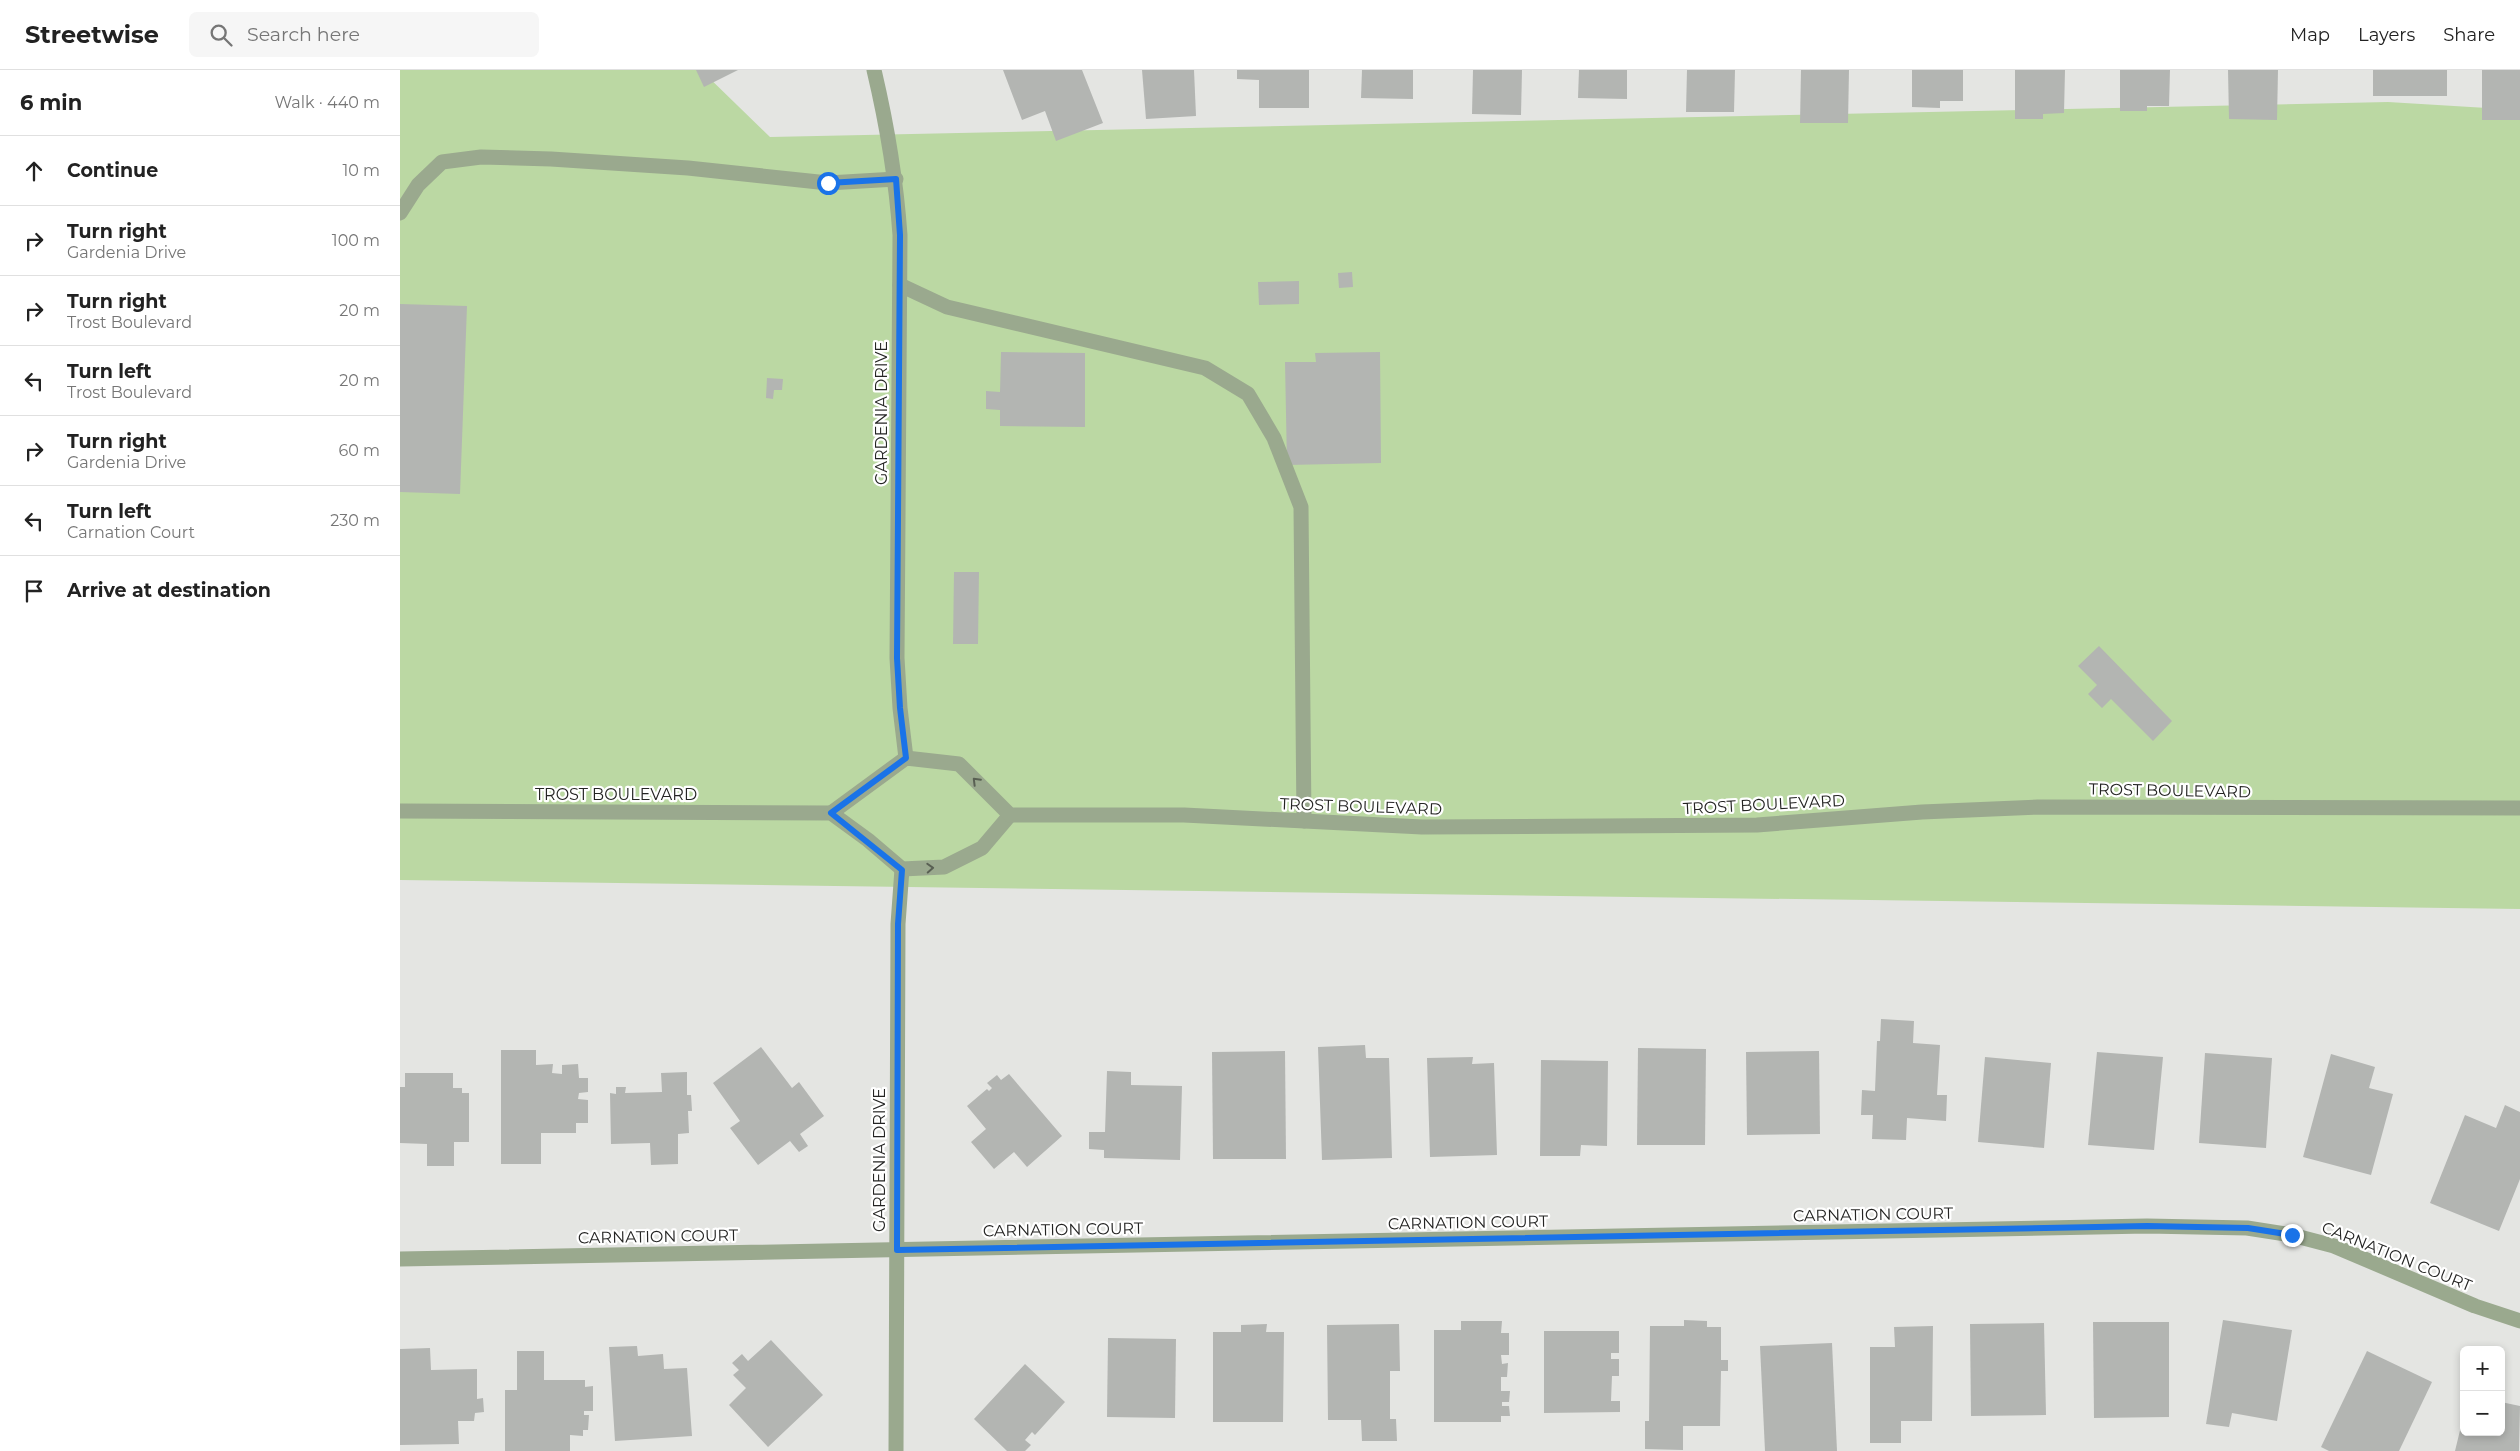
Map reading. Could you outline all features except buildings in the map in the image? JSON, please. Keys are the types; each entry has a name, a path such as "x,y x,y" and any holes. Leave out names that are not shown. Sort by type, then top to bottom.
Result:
{"street":[{"name":"GARDENIA DRIVE","path":"874,70 887,123 896,179 900,235 897,658 906,758"},
{"path":"400,213 418,185 442,162 481,157 551,159 688,168 828,183 896,179"},
{"path":"900,285 947,307 1205,368 1248,394 1274,438 1301,507 1304,821"},
{"path":"906,758 959,764 1010,816 982,848 944,867 902,870 831,813 906,758"},
{"name":"TROST BOULEVARD","path":"1010,816 1184,815 1422,827 1747,825 2038,807 2520,808"},
{"name":"TROST BOULEVARD","path":"400,811 831,813"},
{"name":"GARDENIA DRIVE","path":"896,1451 898,924 902,870"},
{"name":"CARNATION COURT","path":"400,1259 584,1254 897,1250 2147,1226 2248,1228 2292,1235 2334,1246 2384,1266 2431,1288 2520,1321"}],"green space":[{"path":"400,70 701,70 770,137 2388,102 2520,110 2520,909 400,880"}],"route":[{"path":"828,183 896,179 900,235 897,658 906,758 831,813 868,840 902,870 898,924 897,1250 2147,1226 2248,1228 2292,1235"}]}
